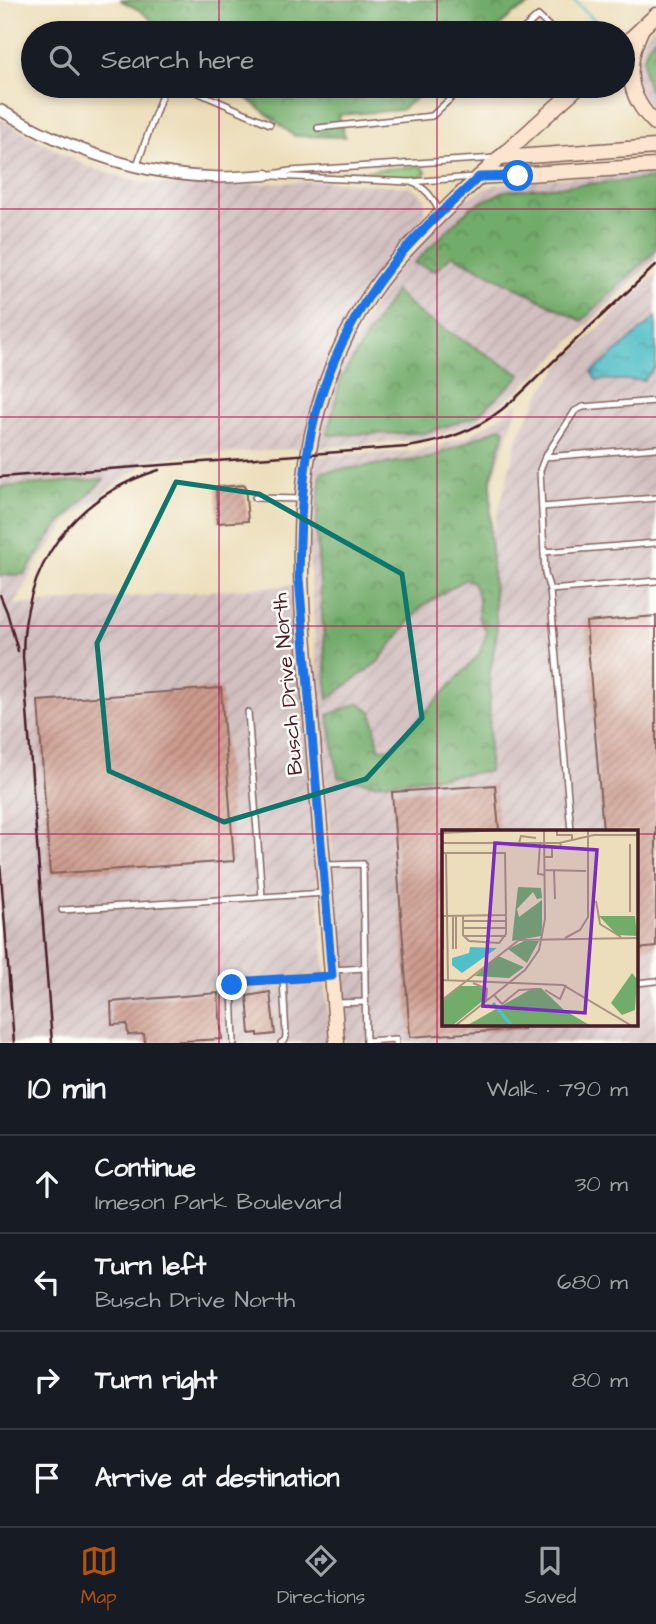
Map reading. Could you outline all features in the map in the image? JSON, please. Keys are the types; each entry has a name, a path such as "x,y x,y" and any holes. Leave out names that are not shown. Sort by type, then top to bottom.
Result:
{"street":[{"path":"635,35 656,15"},
{"path":"635,45 642,28"},
{"path":"635,92 641,108 656,124"},
{"name":"Busch Drive North","path":"337,1043 299,578 302,499 313,425 327,380 343,342 373,291 406,248 566,98"},
{"path":"0,110 64,142 109,159 212,177 267,175"},
{"path":"499,158 656,147"},
{"path":"479,177 656,166"}],"lane":[{"path":"137,165 161,98"},
{"path":"210,98 270,124"},
{"path":"318,128 432,116 451,98"},
{"path":"267,175 289,171 499,158"},
{"path":"267,175 410,182 479,177"},
{"path":"410,182 420,185 428,193 440,215"},
{"path":"570,830 551,590 545,574 540,470 545,457 575,411 583,407 656,401"},
{"path":"545,457 656,448"},
{"path":"255,498 302,499"},
{"path":"542,507 656,498"},
{"path":"544,552 656,544"},
{"path":"551,590 656,581"},
{"path":"248,712 262,897"},
{"path":"323,866 363,864 366,1042 396,1039 396,1043"},
{"path":"62,910 325,893"},
{"path":"234,1043 234,982 283,979 365,968"},
{"path":"281,1043 286,1036 283,979"},
{"path":"638,983 656,981"},
{"path":"334,1003 365,1002"}],"highlighted area":[{"path":"176,482 259,494 402,574 422,718 366,779 224,822 109,771 97,643"}],"shaded area":[{"path":"656,25 656,117 637,87 635,71 644,38"},
{"path":"0,119 86,166 141,183 213,186 322,181 412,187 425,198 425,217 402,240 369,286 334,346 301,448 151,459 70,519 37,564 14,605 296,585 330,1043 0,1043"},
{"path":"656,171 656,259 518,391 474,423 425,439 315,448 337,377 357,332 387,282 423,240 466,199 488,187 509,182"},
{"path":"656,274 656,1043 345,1043 308,543 308,501 314,456 416,451 466,437 498,419 520,400 493,480 492,535 518,436 543,389 565,361"}],"green space":[{"path":"120,0 539,0 505,21 153,21"},
{"path":"656,36 656,103 645,78 644,60 650,43"},
{"path":"247,98 416,98 401,110 339,115 345,137 294,136"},
{"path":"421,166 426,172 421,177 338,173"},
{"path":"656,178 656,250 582,321 452,255 435,271 414,263 471,207 504,191"},
{"path":"395,291 421,315 521,375 477,416 425,433 327,435 341,378"},
{"path":"501,427 505,430 491,479 490,536 497,632 490,673 489,771 376,784 338,777 328,715 359,703 372,712 379,748 391,749 478,656 487,633 478,617 479,599 473,582 466,579 421,607 378,662 328,699 316,528 321,472 430,458"},
{"path":"104,479 55,529 25,574 0,576 0,487"}],"water":[{"path":"656,317 656,367 644,380 596,380 592,373"}],"building":[{"path":"245,485 248,521 218,523 216,487"},
{"path":"656,616 656,947 638,949 638,830 603,830 586,622"},
{"path":"221,688 234,861 50,874 38,701"},
{"path":"495,785 499,830 442,830 442,1026 522,1026 523,1029 410,1037 392,792"},
{"path":"270,992 275,1034 250,1034 247,996"},
{"path":"218,993 222,1039 145,1043 144,1034 128,1035 127,1024 112,1025 111,1002"}],"waterway":[{"path":"574,0 595,21"}],"railway":[{"path":"0,477 407,447 435,442 479,425 513,401 656,265"},
{"path":"52,1043 23,657 25,624 43,565 58,540 77,517 128,482 159,470"},
{"path":"0,595 18,651"},
{"path":"0,862 14,1043"}],"route":[{"path":"232,985 234,982 332,976 299,578 301,513 307,454 327,380 343,342 361,310 406,248 479,177 518,176"}]}
